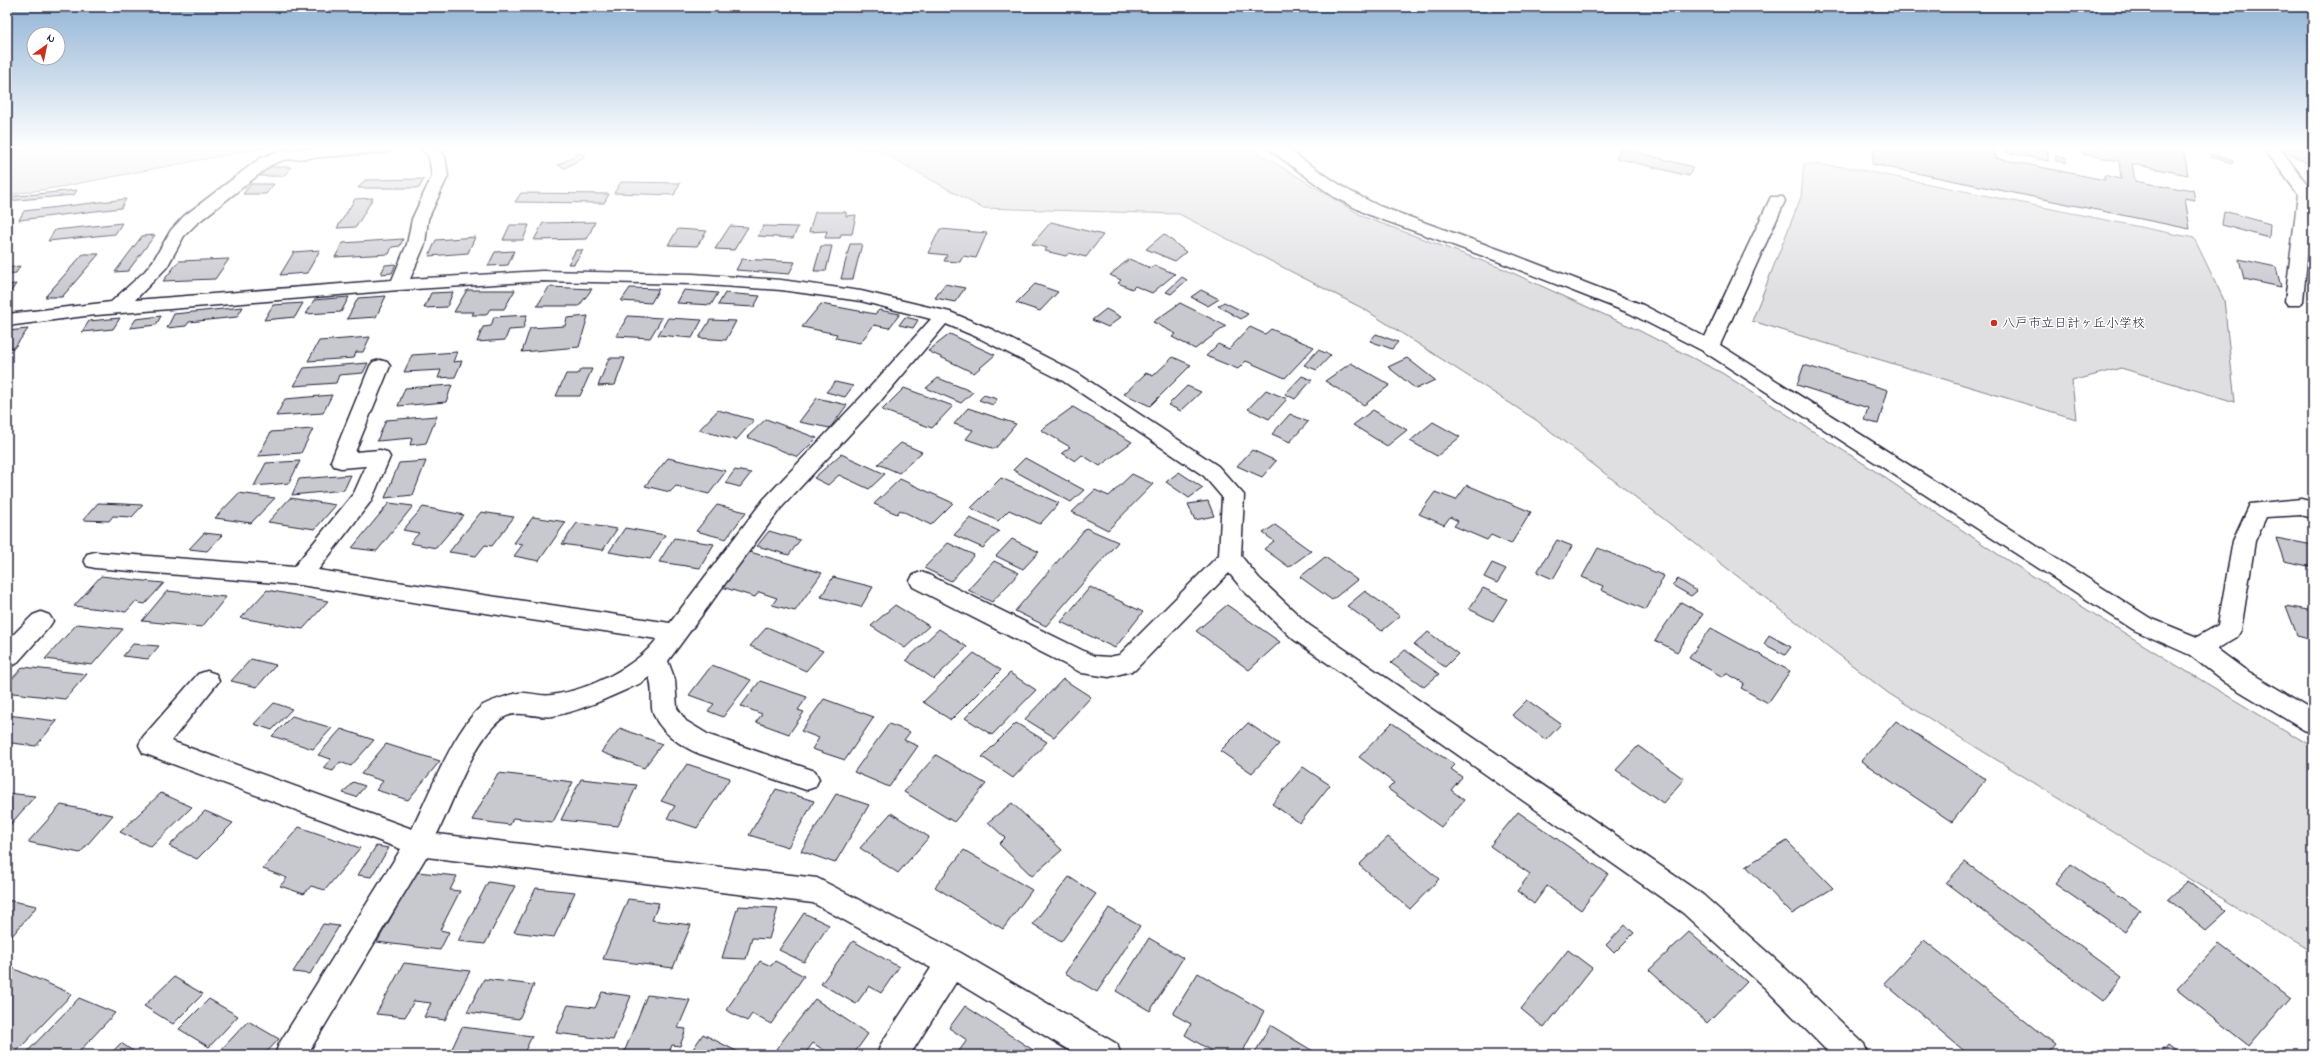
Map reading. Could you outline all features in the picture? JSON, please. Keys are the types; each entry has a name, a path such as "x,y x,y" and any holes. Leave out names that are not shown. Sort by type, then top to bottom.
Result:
{"street":[{"path":"117,307 151,275 161,263 177,234 190,220 220,197"},
{"path":"399,284 416,244 420,218 430,197"},
{"path":"1347,197 1373,210 1503,257 1636,309 1710,347 2142,624 2198,648 2235,676 2313,723"},
{"path":"2294,301 2309,197"},
{"path":"1710,347 1776,201"},
{"path":"7,320 117,307 399,284 542,276 693,279 782,284 861,296 943,316 986,334 1070,377 1211,471 1233,495 1230,558 1251,584 1300,632 1693,904 1775,978 1853,1055"},
{"path":"290,1055 419,844 472,732 492,712 519,703 551,706 580,699 632,676 655,660 772,504 870,400 943,316"},
{"path":"300,576 363,496 380,457 341,461 380,366"},
{"path":"2198,648 2229,630 2244,541 2258,510 2301,507 2313,510"},
{"path":"920,581 1091,666 1110,667 1126,663 1230,558"},
{"path":"95,560 300,576 448,597 675,634"},
{"path":"7,656 42,621"},
{"path":"655,660 663,680 665,710 677,728 700,743 806,779"},
{"path":"207,681 152,745 419,844 817,891 951,963 1106,1055"},
{"path":"892,1055 951,963"}],"shaded area":[{"path":"961,197 1330,197 1364,217 1504,269 1638,330 1722,373 1869,467 1999,555 2176,665 2313,747 2313,952 2213,893 1888,693 1536,420 1364,309 1179,214 982,208"},
{"path":"1801,197 1991,197 2194,238 2224,300 2235,402 2121,368 2072,381 2076,419 1752,321"}],"building":[{"path":"7,197 11,197 57,197 7,201"},
{"path":"519,197 608,197 604,203 515,202"},
{"path":"2031,197 2194,197 2195,200 2185,198 2190,229"},
{"path":"373,198 356,227 337,228 355,199"},
{"path":"126,199 121,208 19,220 24,211"},
{"path":"2224,211 2270,224 2269,238 2222,225"},
{"path":"815,212 846,212 846,216 856,215 852,234 841,234 840,238 825,238 827,231 809,232"},
{"path":"595,222 587,239 534,240 543,223"},
{"path":"1051,222 1103,235 1086,257 1069,253 1066,256 1045,251 1047,248 1032,244"},
{"path":"122,223 115,234 48,241 55,230"},
{"path":"510,225 529,225 523,240 503,240"},
{"path":"730,226 748,227 734,250 715,249"},
{"path":"763,226 798,227 793,238 758,236"},
{"path":"678,229 707,231 697,246 668,245"},
{"path":"940,229 987,233 976,258 963,256 960,262 944,261 947,255 928,253"},
{"path":"1164,234 1186,252 1175,261 1146,249"},
{"path":"155,235 128,271 115,272 142,236"},
{"path":"475,237 468,253 429,256 436,240"},
{"path":"403,239 400,246 392,247 389,254 335,257 343,243"},
{"path":"850,244 862,244 853,279 841,279"},
{"path":"821,246 832,246 826,271 814,271"},
{"path":"320,250 307,273 280,275 294,252"},
{"path":"576,250 583,250 574,264 568,264"},
{"path":"514,251 508,265 488,266 495,252"},
{"path":"83,254 99,254 62,297 45,297"},
{"path":"229,259 215,279 163,281 179,261"},
{"path":"742,259 795,262 789,274 736,270"},
{"path":"1129,259 1151,268 1154,265 1175,274 1152,293 1135,286 1132,289 1118,283 1121,280 1110,275"},
{"path":"2239,259 2276,267 2281,287 2244,279"},
{"path":"396,264 392,273 381,274 385,265"},
{"path":"20,266 16,273 7,274 7,268"},
{"path":"1182,277 1187,280 1171,294 1166,292"},
{"path":"16,284 7,297 7,285"},
{"path":"945,284 965,288 955,302 935,298"},
{"path":"1035,284 1058,292 1040,311 1016,303"},
{"path":"549,287 592,289 579,306 537,306"},
{"path":"630,288 659,289 651,303 621,301"},
{"path":"467,290 515,290 504,309 490,309 486,315 472,315 474,312 454,312"},
{"path":"684,290 718,293 711,305 677,303"},
{"path":"1201,290 1219,299 1208,306 1191,297"},
{"path":"453,292 447,307 424,308 431,293"},
{"path":"725,293 760,296 754,307 718,305"},
{"path":"386,296 376,317 347,319 358,298"},
{"path":"349,297 341,312 306,314 314,300"},
{"path":"1224,302 1248,314 1241,319 1218,306"},
{"path":"303,303 295,317 264,320 273,305"},
{"path":"1180,303 1226,326 1195,349 1172,337 1176,334 1153,322"},
{"path":"821,304 875,314 879,310 900,314 889,328 874,325 860,343 835,338 837,334 802,327"},
{"path":"243,307 237,317 189,322 186,326 167,328 174,314"},
{"path":"1106,309 1121,317 1108,327 1092,320"},
{"path":"527,315 523,329 509,330 505,340 477,342 483,327 491,326 494,317"},
{"path":"161,316 156,325 130,328 136,319"},
{"path":"588,316 579,347 522,352 530,328 565,326 567,318"},
{"path":"628,316 662,318 650,338 616,336"},
{"path":"905,317 918,320 913,328 899,325"},
{"path":"120,318 113,329 82,332 89,321"},
{"path":"668,318 702,320 692,338 658,335"},
{"path":"710,320 736,321 726,340 699,338"},
{"path":"1250,327 1265,334 1271,329 1314,347 1285,378 1246,361 1238,369 1206,356 1218,344 1229,349"},
{"path":"28,329 14,348 7,348 7,331"},
{"path":"950,334 995,355 974,373 928,351"},
{"path":"1376,334 1398,342 1392,349 1370,341"},
{"path":"370,337 363,352 356,352 354,358 308,361 319,341"},
{"path":"1318,350 1331,355 1317,370 1304,365"},
{"path":"457,352 453,362 462,361 455,377 438,378 441,370 404,372 412,355"},
{"path":"1173,357 1191,365 1150,406 1124,394 1146,373 1153,376"},
{"path":"609,358 625,358 615,385 598,386"},
{"path":"1407,358 1435,380 1416,389 1388,367"},
{"path":"368,363 363,373 339,375 336,383 294,386 304,368"},
{"path":"1351,363 1390,385 1364,405 1325,381"},
{"path":"1804,365 1888,390 1878,424 1864,420 1868,408 1797,385"},
{"path":"581,369 592,369 580,396 556,396 566,374 578,374"},
{"path":"1302,376 1312,380 1295,399 1285,394"},
{"path":"938,378 973,392 961,403 926,388"},
{"path":"835,382 853,386 845,397 826,392"},
{"path":"452,385 446,402 398,406 405,388"},
{"path":"1187,386 1201,392 1181,411 1168,405"},
{"path":"904,388 953,406 932,428 882,410"},
{"path":"1266,390 1287,399 1269,419 1248,409"},
{"path":"332,395 323,413 276,416 285,399"},
{"path":"984,395 997,399 993,405 979,400"},
{"path":"817,398 847,405 830,428 799,422"},
{"path":"1073,407 1132,442 1100,466 1082,455 1075,461 1062,453 1070,447 1041,430"},
{"path":"968,408 1016,424 995,449 966,439 973,430 954,424"},
{"path":"718,410 754,420 736,440 699,430"},
{"path":"1373,410 1407,430 1387,446 1353,425"},
{"path":"1290,414 1308,422 1290,442 1272,434"},
{"path":"437,416 426,443 410,445 412,438 377,441 386,420"},
{"path":"766,419 817,438 798,457 747,437"},
{"path":"1433,422 1460,437 1437,456 1410,441"},
{"path":"313,429 301,453 258,456 271,432"},
{"path":"901,443 922,452 899,473 878,464"},
{"path":"1252,450 1276,461 1262,477 1237,466"},
{"path":"841,454 885,474 869,489 839,475 828,485 814,478"},
{"path":"668,458 726,471 709,494 676,486 670,492 645,486"},
{"path":"1025,458 1084,490 1071,502 1013,470"},
{"path":"300,461 289,483 254,486 266,463"},
{"path":"426,461 413,495 385,498 399,463"},
{"path":"735,470 751,473 740,487 725,483"},
{"path":"1179,472 1203,488 1189,498 1166,482"},
{"path":"1132,474 1153,484 1108,530 1072,512 1095,490 1109,496"},
{"path":"351,475 344,490 292,495 299,479"},
{"path":"1001,478 1059,503 1040,524 1009,510 998,521 971,508"},
{"path":"900,479 953,503 931,525 900,510 897,514 874,504"},
{"path":"1467,485 1531,512 1511,544 1491,535 1487,540 1454,526 1458,521 1450,517 1444,525 1419,514 1435,492 1456,500"},
{"path":"239,493 275,498 251,523 215,518"},
{"path":"290,498 336,505 315,529 268,522"},
{"path":"1208,501 1214,516 1195,520 1188,504"},
{"path":"98,503 143,505 132,517 113,516 109,521 83,520"},
{"path":"389,503 413,506 377,551 352,548"},
{"path":"717,505 746,512 726,539 696,531"},
{"path":"423,507 464,515 436,548 410,543 419,533 403,530"},
{"path":"481,512 514,517 492,546 485,545 476,556 449,552"},
{"path":"533,517 566,522 539,561 514,556 523,544 514,543"},
{"path":"970,518 999,531 983,548 954,535"},
{"path":"577,523 617,529 603,550 562,544"},
{"path":"1275,525 1311,551 1289,567 1264,549 1274,541 1263,533"},
{"path":"625,528 665,535 650,559 609,552"},
{"path":"1086,528 1118,542 1046,626 1015,611"},
{"path":"769,531 800,540 789,555 757,546"},
{"path":"204,533 222,535 207,551 189,549"},
{"path":"674,538 714,544 700,568 659,562"},
{"path":"2276,538 2313,545 2313,567 2284,561"},
{"path":"1012,539 1039,552 1023,569 996,556"},
{"path":"1557,540 1572,546 1553,579 1537,572"},
{"path":"948,543 974,555 951,581 924,568"},
{"path":"1598,548 1664,576 1646,610 1601,590 1603,586 1582,577"},
{"path":"750,552 822,573 795,611 772,605 777,598 759,592 755,597 722,587"},
{"path":"1325,557 1357,580 1332,600 1300,577"},
{"path":"994,561 1019,573 992,602 968,590"},
{"path":"1492,563 1506,569 1497,583 1484,577"},
{"path":"101,576 164,583 145,604 135,602 126,612 74,606"},
{"path":"833,577 873,587 861,607 821,597"},
{"path":"1678,579 1697,591 1691,596 1672,585"},
{"path":"1090,587 1143,612 1115,648 1061,622"},
{"path":"1483,588 1507,599 1493,621 1469,609"},
{"path":"267,590 328,601 303,629 241,618"},
{"path":"167,591 226,597 202,627 142,621"},
{"path":"1365,591 1400,616 1382,631 1347,606"},
{"path":"1681,602 1703,614 1677,652 1655,640"},
{"path":"895,605 929,626 905,648 871,626"},
{"path":"1227,605 1280,642 1249,670 1196,631"},
{"path":"2286,606 2313,611 2313,639 2297,635"},
{"path":"77,624 123,629 92,665 45,659"},
{"path":"767,627 823,651 806,671 750,646"},
{"path":"1711,628 1790,671 1768,703 1741,688 1744,683 1726,673 1723,677 1689,658"},
{"path":"939,629 967,647 934,679 906,660"},
{"path":"1428,632 1458,654 1445,667 1414,645"},
{"path":"1769,635 1791,647 1785,655 1764,644"},
{"path":"133,644 159,646 148,659 123,656"},
{"path":"1405,650 1439,674 1424,687 1391,663"},
{"path":"974,653 1001,670 951,720 923,702"},
{"path":"251,659 276,665 257,687 231,681"},
{"path":"712,665 751,680 723,717 708,711 714,704 689,695"},
{"path":"23,667 87,674 65,699 13,693 7,699 7,684"},
{"path":"1010,673 1036,690 992,735 965,718"},
{"path":"1063,679 1091,697 1054,737 1025,719"},
{"path":"760,681 807,697 798,710 804,712 789,734 756,722 762,714 741,706"},
{"path":"824,699 874,717 845,760 812,749 819,738 801,731"},
{"path":"1527,700 1561,724 1546,740 1512,715"},
{"path":"274,703 292,709 272,730 254,724"},
{"path":"7,715 57,721 36,746 12,743 7,749"},
{"path":"292,716 332,728 313,749 272,736"},
{"path":"1896,721 1986,779 1952,822 1861,761"},
{"path":"1016,723 1047,742 1013,778 982,757"},
{"path":"1248,723 1279,744 1252,773 1220,751"},
{"path":"1392,723 1455,765 1451,769 1462,777 1451,790 1464,800 1441,827 1388,789 1394,783 1359,757"},
{"path":"889,724 910,732 904,740 918,746 889,787 854,772"},
{"path":"620,728 662,744 644,768 601,752"},
{"path":"341,729 374,740 351,766 340,762 333,771 323,768 331,759 318,755"},
{"path":"386,744 440,761 408,800 376,790 383,781 361,774"},
{"path":"1638,746 1684,779 1663,803 1616,770"},
{"path":"936,755 986,784 954,822 904,792"},
{"path":"687,764 730,778 697,828 667,818 675,806 661,801"},
{"path":"1303,767 1330,785 1300,823 1272,804"},
{"path":"498,773 573,782 553,822 513,818 510,825 472,820"},
{"path":"581,779 637,785 618,826 561,820"},
{"path":"353,782 365,786 356,797 343,793"},
{"path":"776,789 814,801 788,847 749,835"},
{"path":"7,793 35,796 10,825 7,825"},
{"path":"161,793 192,807 151,847 120,832"},
{"path":"836,794 869,805 835,863 801,851"},
{"path":"1012,803 1062,850 1032,876 999,844 1005,838 988,822"},
{"path":"61,805 113,815 80,853 28,842"},
{"path":"205,811 233,823 197,859 169,846"},
{"path":"1518,812 1608,874 1581,910 1547,886 1534,904 1517,891 1530,874 1490,846"},
{"path":"891,813 929,837 898,873 860,848"},
{"path":"299,827 360,848 325,890 311,886 304,894 280,886 287,878 263,869"},
{"path":"1388,837 1439,879 1410,909 1359,865"},
{"path":"1787,841 1833,888 1792,914 1746,866"},
{"path":"376,846 389,848 371,877 358,875"},
{"path":"964,850 1032,890 1003,929 935,887"},
{"path":"1965,862 2122,977 2103,1001 1946,883"},
{"path":"2071,864 2140,910 2125,932 2055,884"},
{"path":"417,872 457,876 450,890 460,891 440,930 449,932 440,950 377,942"},
{"path":"1069,877 1096,894 1061,942 1033,924"},
{"path":"2188,881 2227,911 2206,930 2168,899"},
{"path":"488,882 515,886 485,944 458,941"},
{"path":"536,888 575,892 554,937 514,932"},
{"path":"628,899 659,903 652,920 691,925 673,968 603,959"},
{"path":"7,900 37,906 7,942"},
{"path":"738,906 778,908 769,939 752,938 746,959 722,958"},
{"path":"1109,908 1140,926 1097,992 1065,973"},
{"path":"804,913 829,925 804,962 779,950"},
{"path":"323,924 339,926 310,974 293,972"},
{"path":"1625,925 1634,933 1614,953 1606,945"},
{"path":"1689,932 1747,982 1707,1023 1649,970"},
{"path":"1149,938 1183,958 1150,1011 1116,991"},
{"path":"1924,940 2055,1045 2047,1055 1969,1055 1884,983"},
{"path":"853,941 899,967 881,993 869,986 856,1004 821,984"},
{"path":"2219,944 2290,998 2249,1046 2177,989"},
{"path":"1568,950 1592,968 1544,1028 1521,1009"},
{"path":"760,961 771,966 775,961 804,976 771,1024 752,1014 747,1021 726,1010"},
{"path":"404,963 470,971 445,1020 424,1017 431,1003 414,1001 405,1017 376,1014"},
{"path":"10,967 72,994 18,1050 7,1045 7,969"},
{"path":"1198,973 1264,1011 1241,1055 1218,1055 1185,1035 1191,1024 1173,1014"},
{"path":"174,977 203,994 173,1024 144,1006"},
{"path":"484,979 534,985 519,1019 467,1012"},
{"path":"602,992 631,996 613,1040 556,1033 568,1005 595,1008"},
{"path":"647,995 690,1000 678,1028 686,1029 680,1046 672,1045 668,1055 623,1055"},
{"path":"79,998 115,1013 76,1055 32,1055 26,1053"},
{"path":"209,999 238,1016 209,1047 179,1029"},
{"path":"815,999 868,1034 853,1055 831,1055 813,1043 804,1055 785,1055 776,1049"},
{"path":"965,1006 1033,1050 1029,1055 966,1055 959,1051 967,1040 949,1028"},
{"path":"248,1021 279,1039 264,1055 224,1055 219,1052"},
{"path":"1270,1025 1318,1054 1254,1055"},
{"path":"462,1027 532,1036 523,1055 449,1055"},
{"path":"703,1034 744,1055 689,1055"},
{"path":"121,1043 139,1055 109,1055"},
{"path":"2168,1045 2181,1055 2159,1055"}],"place":[{"name":"八戸市立日計ヶ丘小学校","path":"1994,323"}]}
